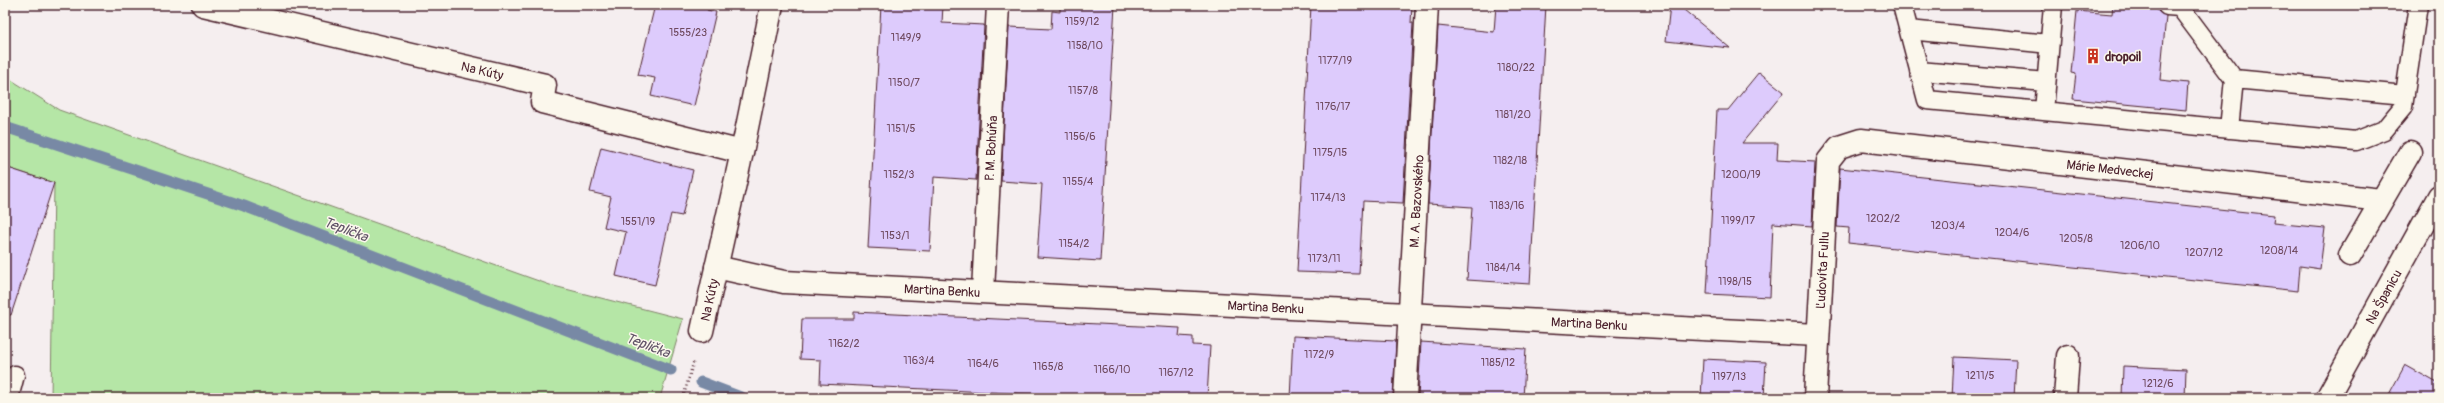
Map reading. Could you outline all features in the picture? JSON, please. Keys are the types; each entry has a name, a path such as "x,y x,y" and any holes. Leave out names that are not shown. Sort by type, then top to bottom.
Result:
{"street":[{"name":"Na Kúty","path":"203,5 545,85 542,102 742,152"},
{"name":"Na Kúty","path":"702,331 742,152 772,5"},
{"name":"P. M. Bohúňa","path":"983,291 998,5"},
{"name":"M. A. Bazovského","path":"1405,398 1427,5"},
{"name":"Márie Medveckej","path":"1839,147 1861,140 2381,200"},
{"name":"Ľudovíta Fullu","path":"1815,398 1828,161 1839,147"},
{"path":"2350,256 2410,152"},
{"name":"Na Španicu","path":"2327,398 2439,196"},
{"name":"Martina Benku","path":"716,267 784,282 1409,313 1818,336"},
{"path":"2065,398 2068,356"}],"lane":[{"path":"1902,5 1927,100 2356,141 2384,130 2403,107 2418,5"},
{"path":"2044,111 2053,5"},
{"path":"2167,6 2180,7 2234,79 2229,129"},
{"path":"1909,30 2049,44"},
{"path":"1919,71 2046,82"},
{"path":"2234,79 2405,96"},
{"path":"9,398 15,376"}],"path":[{"path":"683,398 702,331"}],"green space":[{"path":"5,76 59,110 550,285 683,319 660,398 51,398 54,183 5,167"}],"building":[{"path":"655,5 709,5 707,10 716,12 694,106 651,96 655,78 638,75"},
{"path":"881,5 943,5 942,23 984,25 976,180 934,177 930,251 868,248"},
{"path":"1060,5 1115,5 1100,261 1037,257 1042,184 1001,181 1009,27 1051,29 1052,11 1060,12"},
{"path":"1311,5 1412,5 1411,23 1413,23 1403,203 1363,201 1359,274 1297,272"},
{"path":"1496,5 1546,5 1530,284 1467,280 1472,207 1428,204 1438,26 1494,32"},
{"path":"1670,5 1678,5 1730,48 1666,41"},
{"name":"dropoil","path":"2113,5 2157,5 2158,11 2166,16 2160,80 2188,83 2186,110 2073,99 2076,74 2071,73 2077,11 2112,14"},
{"path":"1759,72 1784,92 1742,143 1778,143 1777,160 1815,162 1812,226 1773,223 1770,297 1707,294 1717,110 1728,110"},
{"path":"601,147 693,170 682,216 671,214 655,285 616,276 626,232 604,227 611,197 590,192"},
{"path":"5,167 54,183 11,315 5,314"},
{"path":"1840,168 2274,215 2273,223 2325,228 2320,269 2300,266 2298,291 1848,243 1849,228 1837,227"},
{"path":"854,312 1180,328 1179,336 1193,337 1193,345 1210,346 1207,398 1114,398 820,384 821,360 800,359 802,319 854,319"},
{"path":"1293,336 1396,341 1393,398 1290,398"},
{"path":"1421,342 1526,349 1523,398 1418,398"},
{"path":"1954,357 2016,360 2014,398 1952,398"},
{"path":"1703,359 1766,362 1764,398 1701,398"},
{"path":"2405,365 2439,384 2439,398 2387,398"},
{"path":"2123,366 2186,369 2185,398 2122,398"}],"waterway":[{"name":"Teplička","path":"5,127 244,206 671,370"},
{"name":"Teplička","path":"701,382 743,398"}],"place":[{"name":"dropoil","path":"2093,56"}]}
